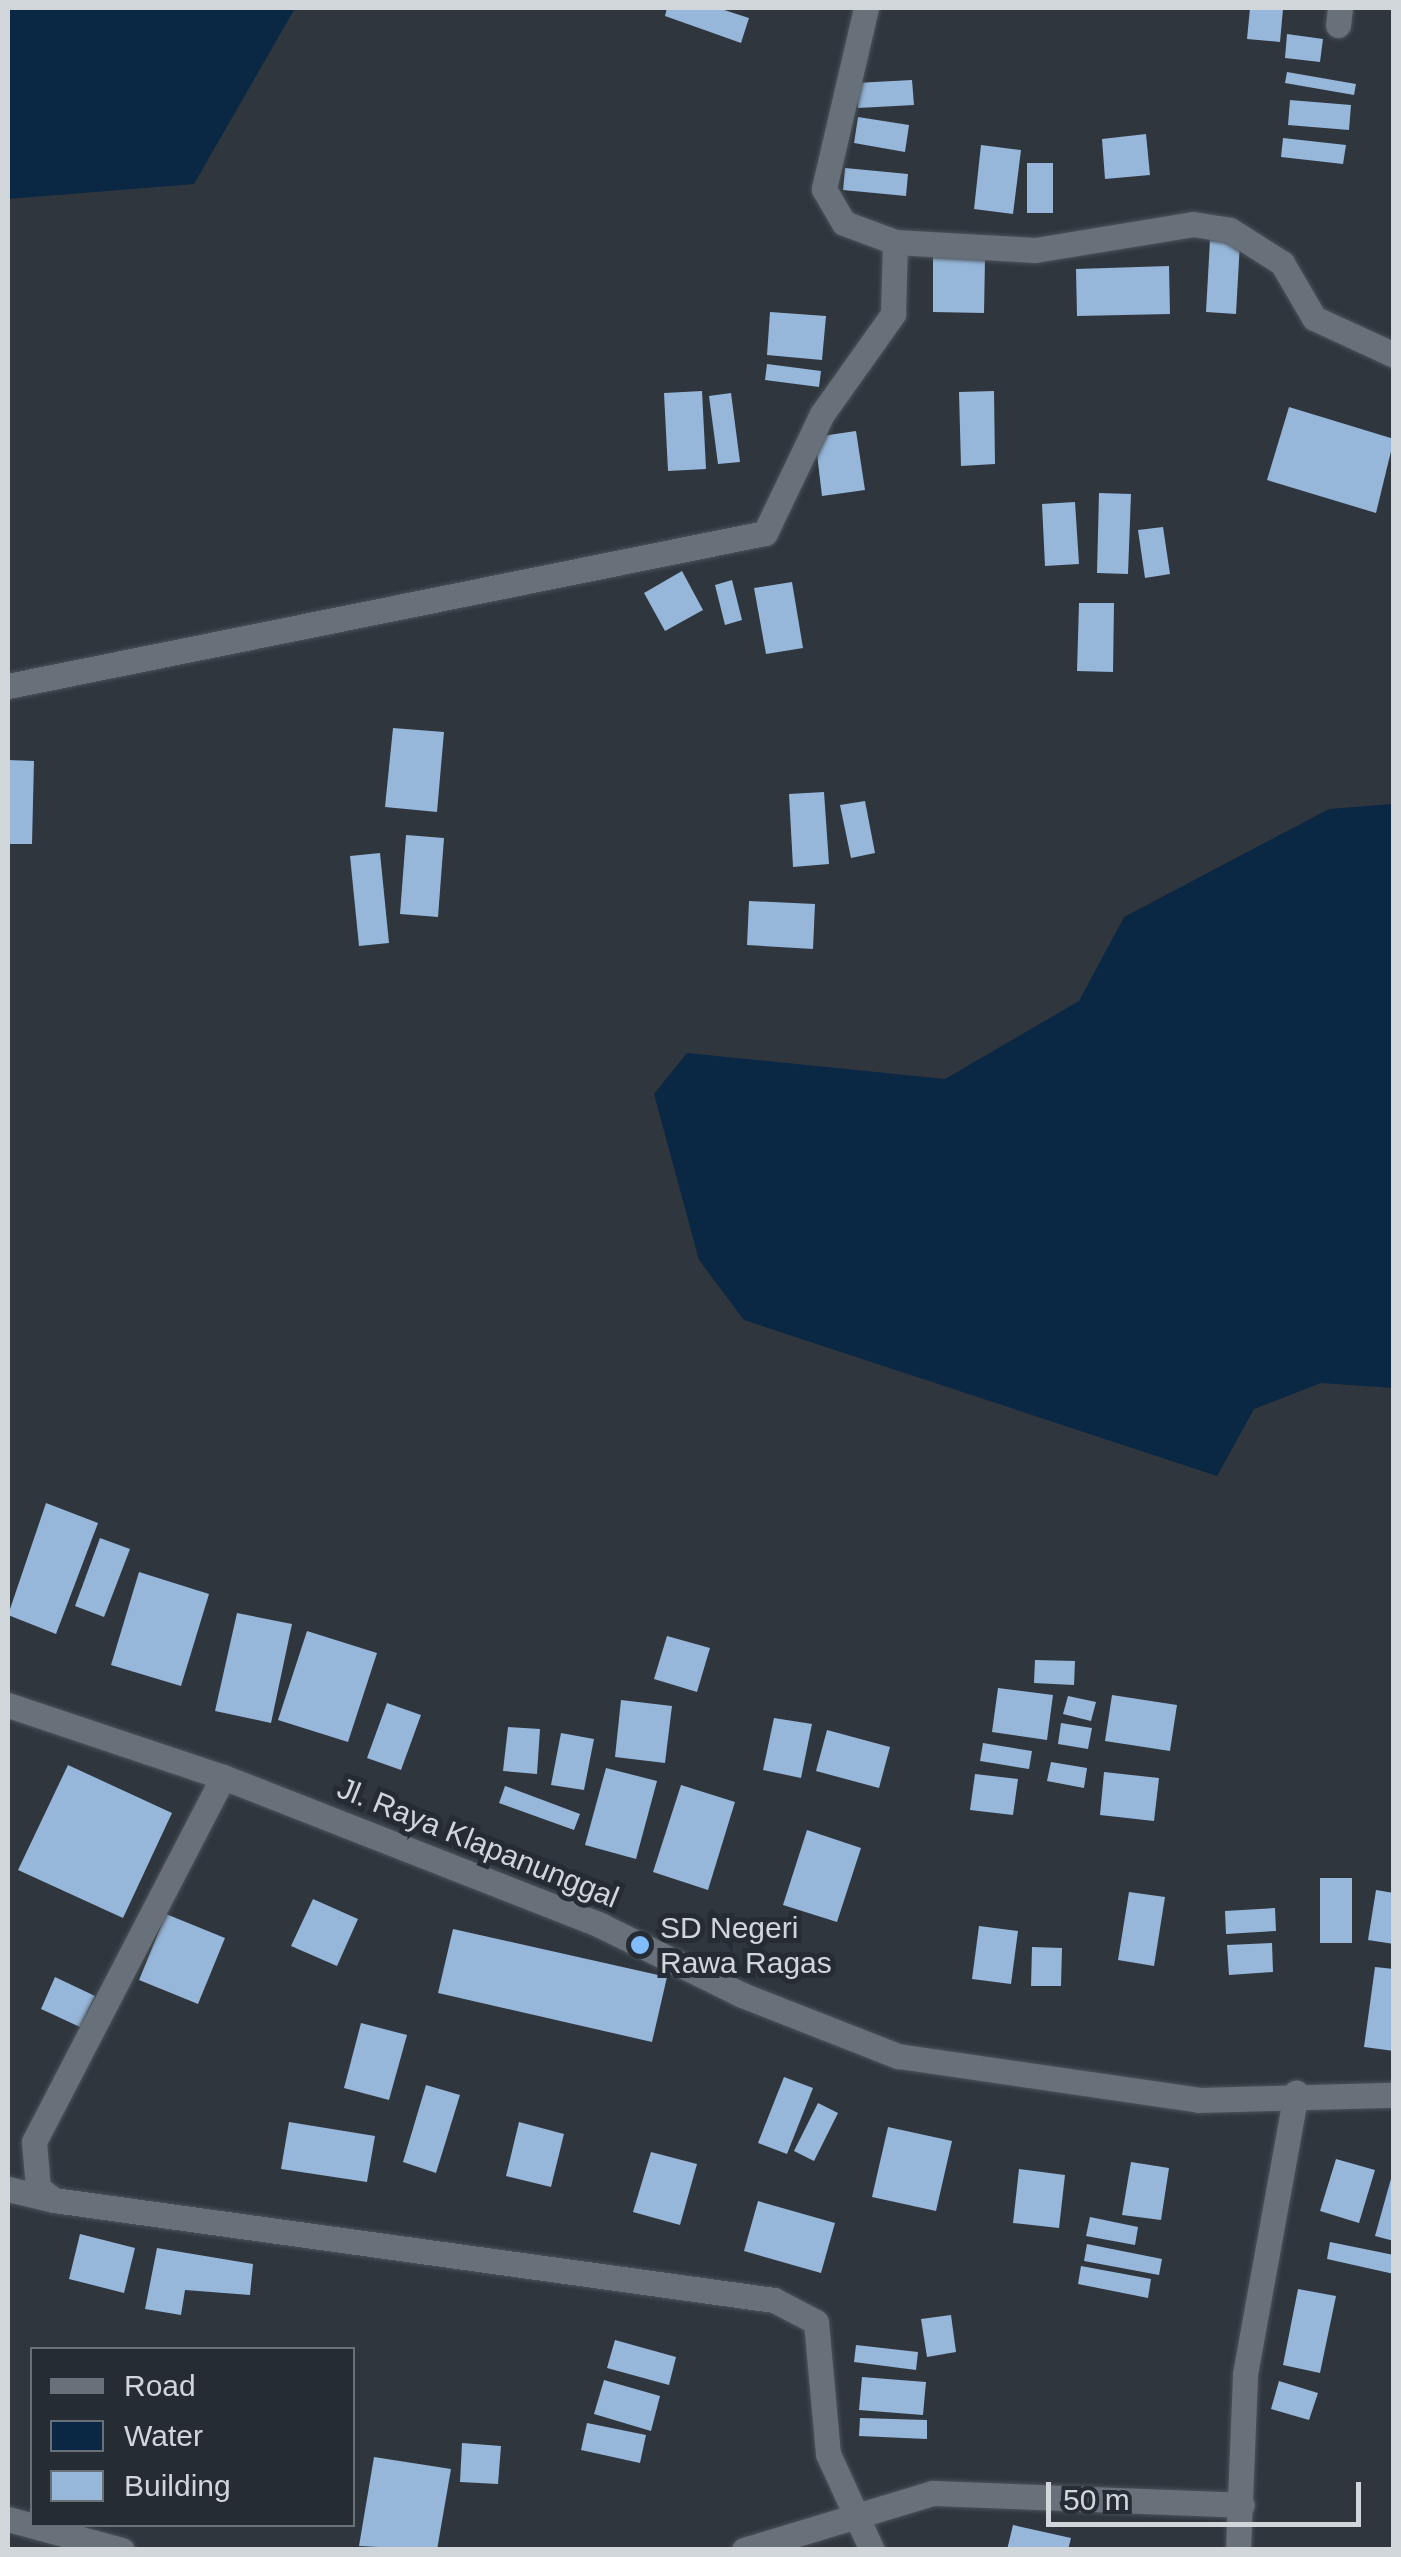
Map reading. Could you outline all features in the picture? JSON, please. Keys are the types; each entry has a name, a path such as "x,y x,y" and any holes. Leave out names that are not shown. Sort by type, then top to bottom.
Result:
{"street":[{"path":"866,8 824,189 844,222 894,242 1035,250 1193,224 1230,230 1282,263 1314,318 1394,355"},
{"path":"8,686 764,533 822,414 893,314 894,242"},
{"name":"Jl. Raya Klapanunggal","path":"8,1705 222,1777 600,1924 742,1995 898,2056 1100,2092 1198,2100 1296,2092 1394,2095"},
{"path":"54,2200 32,2173 34,2142 222,1777"},
{"path":"1238,2550 1246,2374 1296,2092"},
{"path":"8,2189 54,2200 774,2300 816,2322 828,2454 872,2550"},
{"path":"744,2550 854,2514 933,2494 1242,2505"},
{"path":"37,2527 122,2550"}],"water":[{"path":"8,8 295,8 194,184 8,199"},
{"path":"1393,804 1393,1388 1321,1383 1254,1409 1217,1476 744,1320 699,1260 654,1094 687,1053 945,1079 1079,1001 1124,917 1329,809"}],"building":[{"path":"667,8 718,8 749,18 741,43 665,16"},
{"path":"1250,8 1283,9 1280,42 1247,39"},
{"path":"1287,34 1323,39 1320,62 1285,58"},
{"path":"1287,72 1356,84 1354,95 1285,83"},
{"path":"912,80 914,105 858,108 856,83"},
{"path":"1290,100 1351,105 1349,130 1288,125"},
{"path":"858,117 909,125 905,152 854,143"},
{"path":"1146,134 1150,175 1105,179 1102,139"},
{"path":"1283,138 1346,145 1343,164 1281,157"},
{"path":"981,145 1021,150 1013,214 974,209"},
{"path":"1027,163 1053,163 1053,213 1027,213"},
{"path":"845,168 908,174 906,196 843,190"},
{"path":"1210,240 1240,242 1236,314 1206,312"},
{"path":"933,257 985,258 984,313 933,312"},
{"path":"1169,266 1170,314 1077,316 1076,269"},
{"path":"770,312 826,316 822,360 767,355"},
{"path":"767,364 821,371 819,387 765,380"},
{"path":"702,391 706,469 668,471 664,393"},
{"path":"994,391 995,464 961,466 959,392"},
{"path":"731,393 740,462 718,464 709,396"},
{"path":"1289,407 1394,439 1376,513 1267,480"},
{"path":"856,431 865,490 822,496 815,437"},
{"path":"1099,493 1131,494 1128,574 1097,573"},
{"path":"1075,502 1079,564 1045,566 1042,504"},
{"path":"1163,527 1170,574 1145,578 1138,530"},
{"path":"682,571 703,610 665,631 644,593"},
{"path":"732,580 742,620 725,625 715,585"},
{"path":"792,582 803,648 766,654 754,588"},
{"path":"1079,603 1114,603 1113,672 1077,671"},
{"path":"393,728 444,732 437,812 385,807"},
{"path":"8,760 34,761 32,844 8,844"},
{"path":"824,792 829,864 793,867 789,794"},
{"path":"865,801 875,853 851,858 840,805"},
{"path":"406,835 444,838 438,917 400,914"},
{"path":"380,853 389,943 359,946 350,856"},
{"path":"749,901 815,904 813,949 747,945"},
{"path":"46,1503 98,1523 56,1634 8,1615"},
{"path":"100,1538 130,1549 104,1617 75,1606"},
{"path":"139,1572 209,1594 181,1686 111,1665"},
{"path":"237,1613 292,1624 271,1723 215,1711"},
{"path":"307,1631 377,1653 348,1742 278,1720"},
{"path":"667,1636 710,1648 697,1692 654,1679"},
{"path":"1035,1660 1075,1661 1074,1685 1034,1683"},
{"path":"998,1688 1053,1695 1047,1740 992,1732"},
{"path":"1112,1695 1177,1705 1170,1751 1105,1741"},
{"path":"1068,1696 1096,1702 1091,1721 1063,1714"},
{"path":"621,1700 672,1706 665,1763 615,1757"},
{"path":"387,1703 421,1715 401,1770 367,1758"},
{"path":"774,1718 812,1724 801,1778 763,1770"},
{"path":"1061,1723 1092,1728 1088,1749 1058,1744"},
{"path":"508,1727 540,1729 537,1774 503,1771"},
{"path":"827,1730 890,1747 879,1788 816,1771"},
{"path":"561,1733 594,1739 584,1790 551,1785"},
{"path":"983,1743 1032,1751 1029,1769 980,1761"},
{"path":"1051,1762 1087,1768 1084,1788 1047,1781"},
{"path":"68,1765 172,1813 123,1918 18,1870"},
{"path":"606,1768 657,1781 636,1859 585,1845"},
{"path":"1104,1772 1159,1778 1154,1821 1100,1815"},
{"path":"975,1774 1018,1779 1013,1815 970,1810"},
{"path":"681,1785 735,1802 708,1890 653,1872"},
{"path":"505,1786 580,1814 574,1830 499,1803"},
{"path":"807,1830 861,1848 837,1922 783,1905"},
{"path":"1320,1878 1352,1878 1352,1943 1320,1943"},
{"path":"1376,1890 1394,1893 1394,1944 1368,1940"},
{"path":"1129,1892 1165,1897 1154,1966 1118,1960"},
{"path":"313,1899 358,1919 337,1966 291,1946"},
{"path":"1275,1908 1276,1931 1226,1934 1225,1911"},
{"path":"166,1914 225,1938 198,2004 139,1980"},
{"path":"979,1926 1018,1931 1011,1984 972,1979"},
{"path":"453,1929 667,1977 652,2042 438,1993"},
{"path":"1272,1943 1273,1972 1229,1975 1227,1945"},
{"path":"1032,1947 1062,1948 1061,1986 1031,1986"},
{"path":"1375,1967 1394,1969 1394,2051 1364,2047"},
{"path":"55,1977 95,1996 80,2027 41,2009"},
{"path":"361,2023 407,2035 389,2100 344,2088"},
{"path":"784,2077 813,2088 787,2154 758,2143"},
{"path":"426,2085 460,2095 436,2173 403,2162"},
{"path":"818,2103 838,2113 814,2161 794,2151"},
{"path":"289,2122 375,2136 367,2182 281,2169"},
{"path":"519,2122 564,2134 551,2187 506,2176"},
{"path":"888,2127 952,2141 936,2211 872,2197"},
{"path":"651,2152 697,2164 680,2225 633,2212"},
{"path":"1336,2159 1375,2170 1359,2223 1320,2211"},
{"path":"1131,2162 1169,2168 1161,2220 1122,2215"},
{"path":"1394,2168 1394,2241 1375,2236"},
{"path":"1019,2169 1065,2175 1059,2228 1013,2223"},
{"path":"758,2201 835,2223 821,2273 744,2251"},
{"path":"1090,2217 1138,2227 1135,2245 1086,2236"},
{"path":"80,2234 135,2248 124,2293 69,2279"},
{"path":"1330,2242 1394,2255 1394,2274 1327,2259"},
{"path":"1087,2244 1162,2259 1159,2275 1084,2261"},
{"path":"157,2248 253,2264 250,2295 185,2290 181,2315 145,2309"},
{"path":"1081,2266 1151,2279 1148,2298 1078,2284"},
{"path":"1298,2289 1336,2296 1320,2373 1283,2365"},
{"path":"951,2315 956,2352 927,2357 921,2319"},
{"path":"615,2340 676,2357 669,2385 607,2368"},
{"path":"856,2345 918,2352 916,2370 854,2362"},
{"path":"862,2377 926,2382 923,2415 859,2410"},
{"path":"604,2380 660,2396 651,2431 594,2414"},
{"path":"1279,2381 1318,2393 1309,2420 1271,2409"},
{"path":"860,2418 927,2420 927,2439 859,2436"},
{"path":"587,2423 646,2435 640,2463 581,2450"},
{"path":"462,2443 501,2446 498,2484 460,2482"},
{"path":"374,2457 451,2469 437,2550 359,2546"},
{"path":"1013,2525 1071,2538 1068,2550 1007,2550"}],"place":[{"name":"SD Negeri Rawa Ragas","path":"640,1945"}]}
